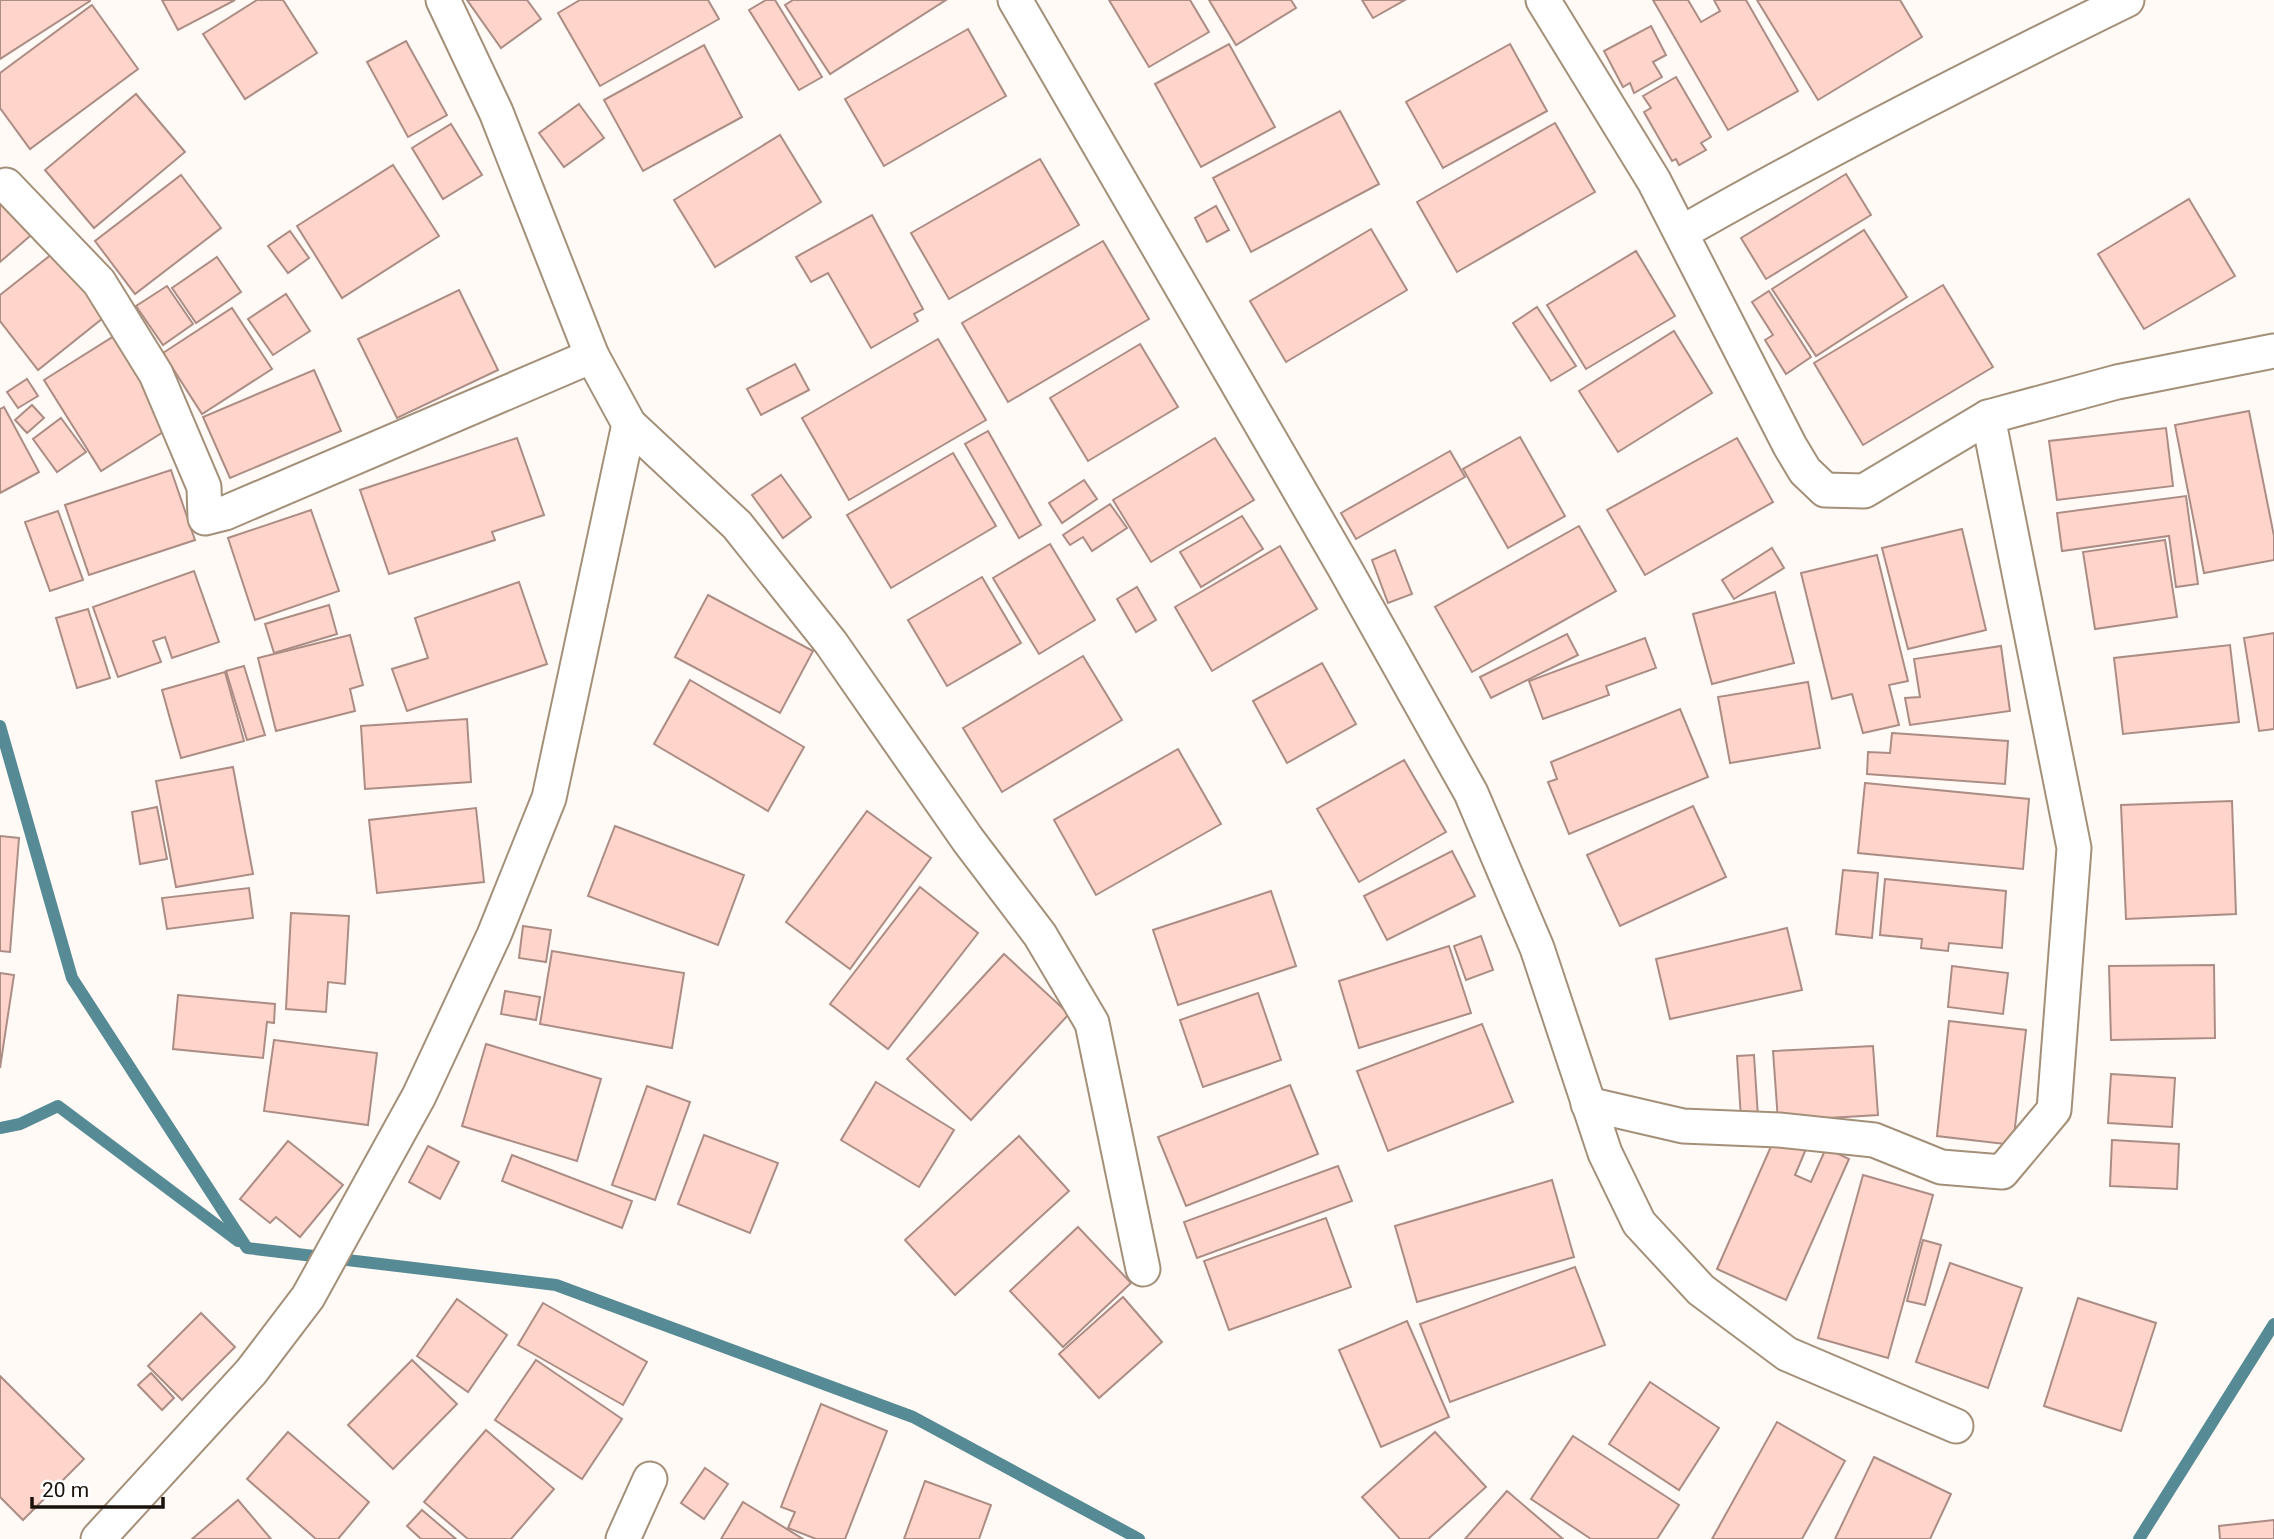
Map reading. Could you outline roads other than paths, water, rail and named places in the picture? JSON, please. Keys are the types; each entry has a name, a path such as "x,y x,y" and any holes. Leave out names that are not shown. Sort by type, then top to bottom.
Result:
{"street":[{"path":"443,0 496,112 592,356 629,424 737,525 831,643 968,840 1040,935 1092,1023 1143,1269"},
{"path":"1015,0 1344,566 1471,793 1537,948 1605,1153 1639,1223 1702,1290 1787,1354 1956,1426"},
{"path":"1543,0 1654,181 1790,446 1805,471 1825,490 1864,491 1988,417 2118,382 2274,351"},
{"path":"1681,233 1769,182 2127,0"},
{"path":"6,185 99,282 156,374 204,487 205,518 225,513 592,356"},
{"path":"1588,1104 1682,1126 1779,1130 1874,1140 1941,1167 2002,1172 2054,1110 2074,848 1988,417"},
{"path":"98,1539 251,1372 308,1297 419,1096 494,935 549,798 629,424"},
{"path":"623,1539 650,1479"}],"waterway":[{"path":"0,726 72,978 247,1248 556,1285 913,1417 1139,1539"},
{"path":"0,1128 20,1124 58,1106 238,1241"},
{"path":"2139,1539 2274,1324"}]}
